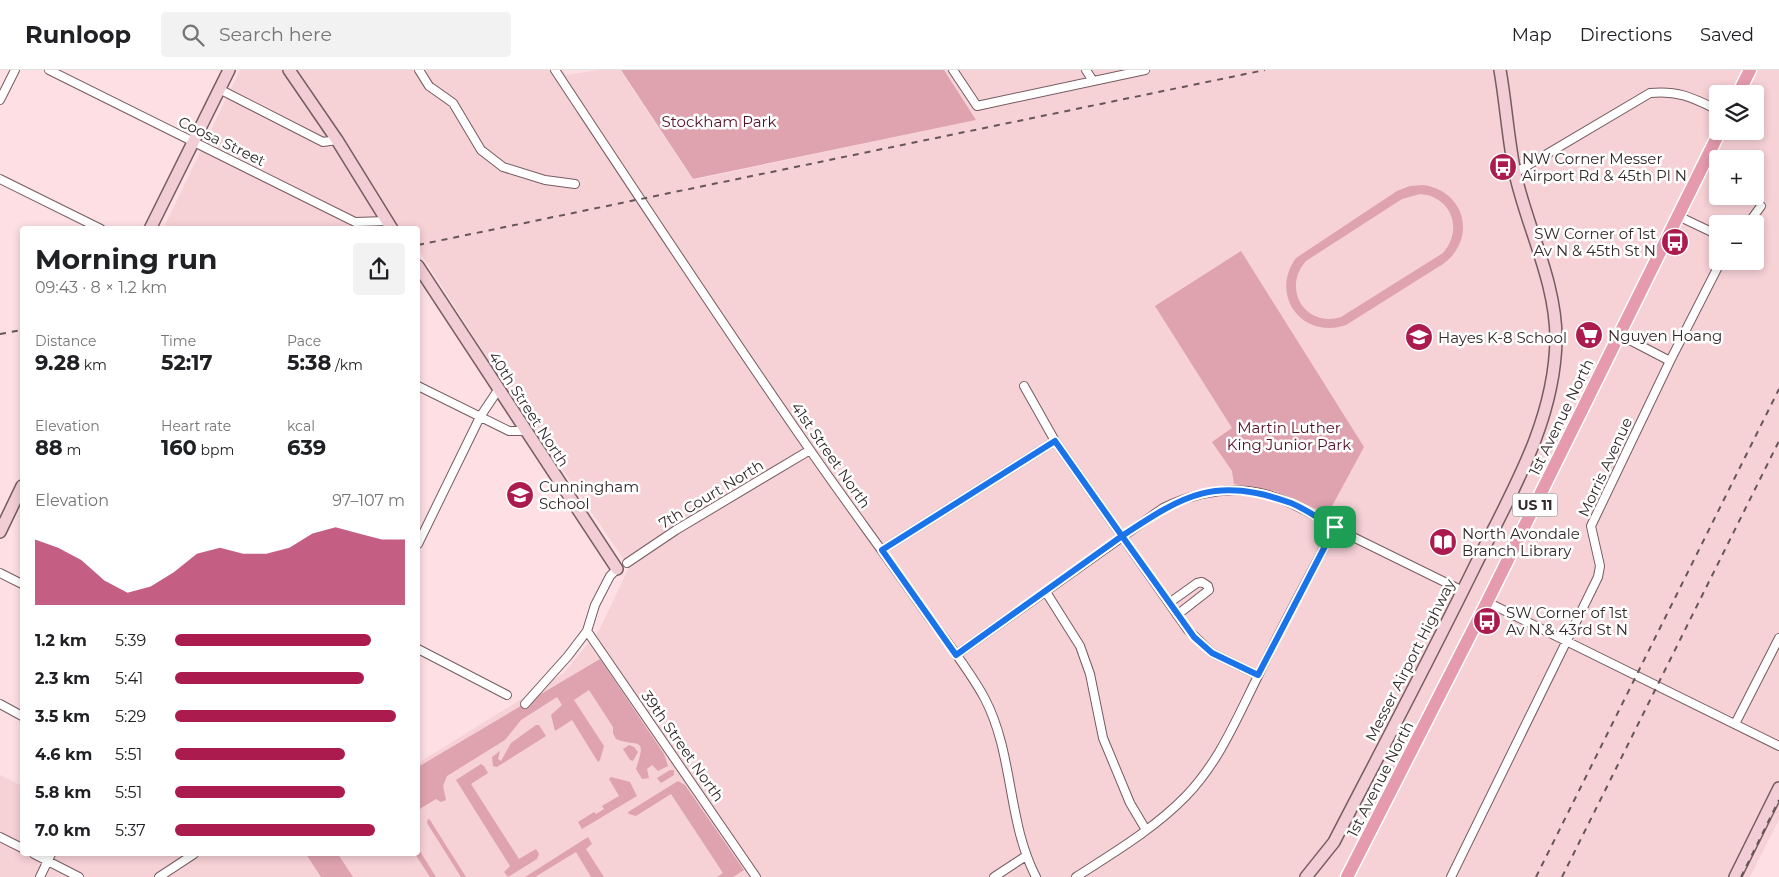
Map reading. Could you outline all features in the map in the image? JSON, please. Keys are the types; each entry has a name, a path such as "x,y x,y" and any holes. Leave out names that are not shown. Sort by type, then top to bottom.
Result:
{"main road":[{"path":"1742,85 1750,70"},
{"name":"1st Avenue North","path":"1347,877 1488,602 1716,140"}],"street":[{"path":"0,100 15,70"},
{"name":"Coosa Street","path":"49,70 355,222 389,225"},
{"path":"151,226 228,70"},
{"path":"288,70 336,140 389,225"},
{"path":"419,70 429,86 453,102 481,150 502,166 545,180 575,184"},
{"name":"41st Street North","path":"555,70 810,450 986,700 998,733 1007,768 1014,815 1026,856 1036,877"},
{"path":"953,70 977,106 1145,70"},
{"path":"1086,70 1093,81"},
{"name":"Messer Airport Highway","path":"1306,877 1334,842 1463,591 1535,443 1546,410 1554,371 1554,315 1545,272 1516,173 1500,70"},
{"path":"219,89 323,142 336,140"},
{"path":"1516,173 1650,93 1668,91 1688,96 1709,106"},
{"path":"0,179 95,226"},
{"path":"1754,215 1761,206"},
{"path":"1678,216 1709,231"},
{"name":"40th Street North","path":"420,269 616,569"},
{"name":"Morris Avenue","path":"1451,877 1598,577 1600,566 1591,526 1670,361 1716,270"},
{"path":"1620,335 1670,361"},
{"path":"1024,386 1055,441 1194,637 1212,653 1258,675"},
{"path":"420,387 508,431 526,431"},
{"path":"420,540 480,417 498,390"},
{"path":"882,550 1055,441"},
{"name":"7th Court North","path":"627,563 676,530 810,450"},
{"path":"0,532 20,490"},
{"path":"956,655 1163,508 1184,498 1209,491 1249,491 1292,504 1463,591"},
{"path":"1076,877 1146,830 1187,795 1212,764 1234,727 1258,675 1335,527"},
{"path":"526,704 587,631 595,605 610,576 616,569"},
{"path":"0,573 20,583"},
{"path":"1169,603 1197,583 1202,582 1208,586 1209,590 1206,595 1177,615"},
{"path":"1046,592 1080,646 1090,674 1103,738 1130,803 1146,830"},
{"path":"1488,602 1779,746"},
{"name":"39th Street North","path":"587,631 756,877"},
{"path":"1735,724 1779,638"},
{"path":"420,650 507,695"},
{"path":"0,704 20,715"},
{"path":"1735,877 1779,788"},
{"path":"0,837 20,847"},
{"path":"159,877 191,856"},
{"path":"994,877 1026,856"},
{"path":"40,877 49,857 78,877"}],"shaded area":[{"path":"240,70 563,70 566,75 598,70 620,70 693,180 976,120 944,70 1779,70 1779,820 1750,877 0,877 0,775 20,785 20,856 420,856 420,762 564,673 600,629 629,567 504,384 420,252 420,226 164,226"}],"green space":[{"name":"Stockham Park","path":"621,70 944,70 976,120 693,179"},
{"path":"1423,185 1438,189 1449,196 1457,206 1462,217 1463,230 1454,254 1443,264 1346,325 1330,328 1316,326 1304,320 1294,311 1288,299 1286,286 1289,272 1296,258 1397,191 1410,186","holes":["1420,194 1431,196 1446,207 1451,215 1453,224 1453,234 1443,253 1341,317 1328,319 1317,317 1301,304 1297,294 1296,283 1299,272 1306,261 1402,199"]},
{"name":"Martin Luther King Junior Park","path":"1241,251 1364,447 1331,508 1323,512 1275,491 1234,484 1232,471 1212,442 1232,428 1155,306"},
{"path":"600,659 664,754 668,766 658,771 652,765 647,769 649,778 642,779 636,769 641,747 635,743 616,739 613,727 589,690 574,700 604,746 598,762 572,720 555,731 551,715 562,705 557,697 521,720 505,740 447,776 443,786 446,800 441,802 436,799 420,809 420,766"},
{"path":"536,725 539,725 546,736 497,767 493,766 492,757 500,751 498,759 501,761 511,743"},
{"path":"629,745 638,752 633,761 630,760 623,749"},
{"path":"481,764 488,773 471,784 519,859 536,849 539,854 537,859 508,877 504,872 510,866 456,780"},
{"path":"670,770 674,770 674,775 661,783 657,778"},
{"path":"611,777 630,782 637,796 582,829 578,822 594,812 596,814 604,809 602,806 619,796 609,779"},
{"path":"678,781 685,785 744,870 733,877 717,877 723,873 671,794 636,816 629,814 628,812"},
{"path":"428,819 466,877 461,877 427,823"},
{"path":"588,837 592,844 586,849 604,877 591,877 576,852 535,877 525,877"},
{"path":"420,851 436,877 430,877 416,856 420,856"},
{"path":"307,856 339,856 353,877 321,877"}],"railway":[{"path":"420,245 1265,70"},
{"path":"0,334 20,330"},
{"path":"1536,877 1779,389"},
{"path":"1562,877 1779,441"},
{"path":"1741,877 1779,800"}],"place":[{"name":"NW Corner Messer Airport Rd & 45th Pl N","path":"1503,167"},
{"name":"SW Corner of 1st Av N & 45th St N","path":"1675,242"},
{"name":"Nguyen Hoang","path":"1589,335"},
{"name":"Hayes K-8 School","path":"1419,337"},
{"name":"Cunningham School","path":"520,495"},
{"name":"North Avondale Branch Library","path":"1443,542"},
{"name":"SW Corner of 1st Av N & 43rd St N","path":"1487,621"}],"route":[{"path":"1335,527 1258,675 1212,653 1194,637 1122,536 956,655 882,550 1055,441 1122,536 1163,508 1184,498 1209,491 1249,491 1292,504 1335,527"}]}
